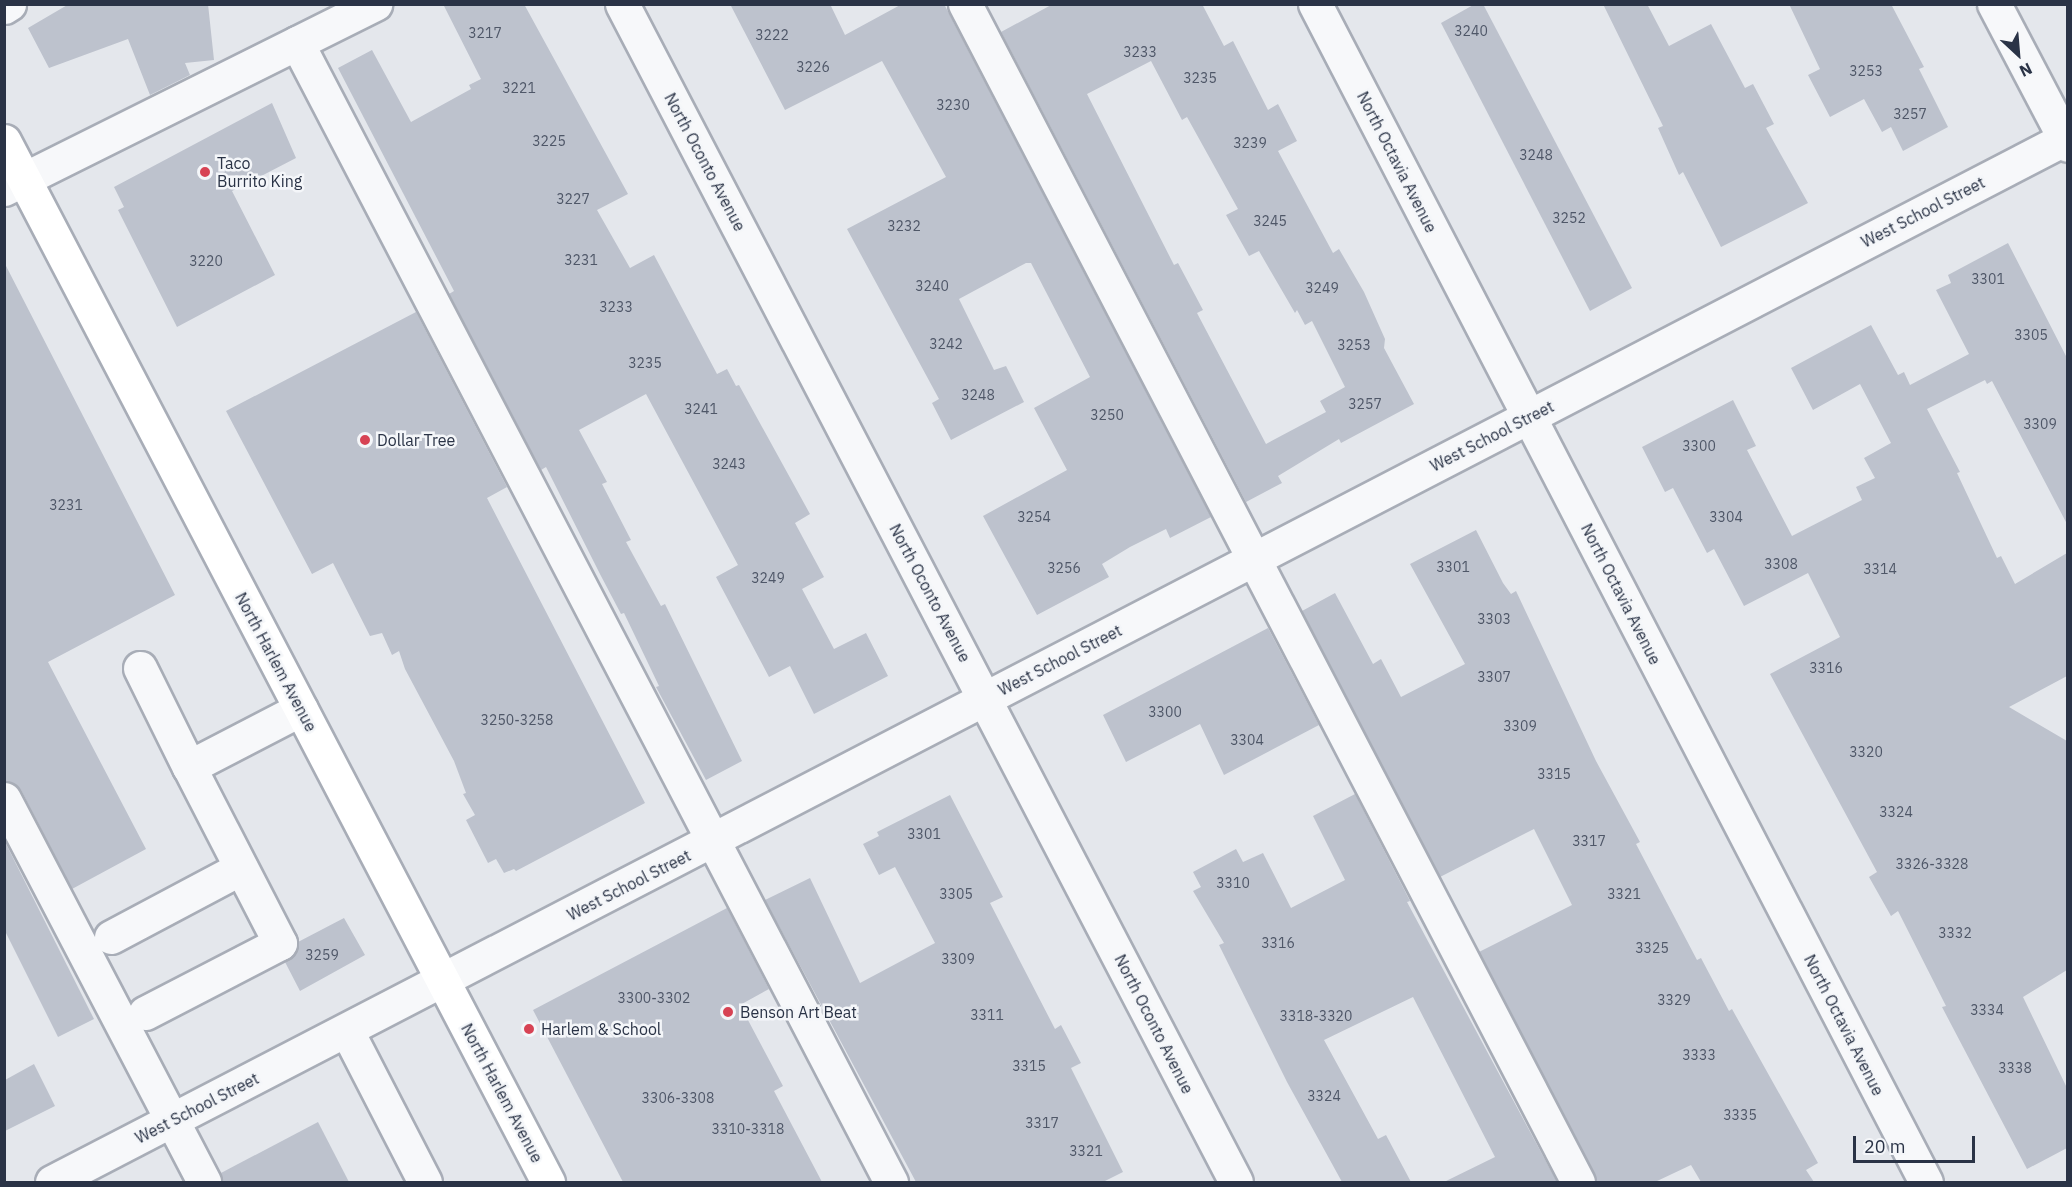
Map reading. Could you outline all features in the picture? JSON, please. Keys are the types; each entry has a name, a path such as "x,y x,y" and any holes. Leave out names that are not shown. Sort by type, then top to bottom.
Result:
{"main road":[{"name":"North Harlem Avenue","path":"4,141 14,184 301,709 548,1182"}],"street":[{"path":"4,7 9,4"},
{"path":"14,184 375,4"},
{"name":"North Oconto Avenue","path":"622,4 1236,1182"},
{"path":"965,4 1578,1182"},
{"name":"North Octavia Avenue","path":"1315,4 1926,1182"},
{"path":"1994,4 2066,140"},
{"path":"297,43 891,1182"},
{"name":"West School Street","path":"52,1182 2066,140"},
{"path":"140,668 280,943 145,1013"},
{"path":"189,767 301,709"},
{"path":"4,799 204,1182"},
{"path":"111,937 242,868"},
{"path":"348,1030 425,1182"}],"building":[{"path":"69,4 208,4 214,60 185,63 190,75 150,95 128,39 49,68 28,28"},
{"path":"443,4 524,4 628,194 597,210 630,268 654,255 717,374 727,369 736,386 739,385 810,514 795,523 824,577 802,589 834,649 866,633 888,676 814,714 790,666 769,677 716,577 738,565 646,394 579,430 607,482 602,484 631,540 626,542 661,606 665,604 742,761 706,780 656,687 659,686 624,613 621,614 546,467 541,470 449,294 454,291 338,68 372,50 411,122 471,89 469,85 481,79"},
{"path":"730,4 830,4 845,35 902,4 944,4 1211,517 1170,538 1166,529 1130,547 1102,564 1109,577 1037,615 983,516 1067,470 1034,408 1090,377 1031,263 1026,263 959,299 994,370 1006,366 1024,402 951,440 932,403 939,399 847,229 946,177 882,61 785,110"},
{"path":"1053,4 1202,4 1224,46 1233,41 1268,110 1278,104 1297,141 1278,151 1333,253 1339,249 1364,292 1385,339 1384,348 1414,404 1341,443 1339,439 1278,476 1282,483 1246,502 1001,32","holes":["1151,61 1182,120 1187,117 1238,209 1226,215 1249,256 1259,251 1295,313 1297,310 1305,325 1312,321 1345,387 1320,401 1326,412 1266,444 1197,313 1203,310 1178,263 1174,265 1087,94"]},
{"path":"1475,4 1483,4 1632,288 1590,311 1441,23"},
{"path":"1603,4 1647,4 1669,46 1711,24 1745,88 1753,84 1774,124 1766,128 1808,203 1721,247 1683,172 1679,175 1658,128 1663,126"},
{"path":"1789,4 1891,4 1924,67 1919,69 1948,127 1903,151 1891,127 1882,132 1864,99 1830,117 1808,75 1820,69"},
{"path":"272,103 296,158 232,191 275,275 177,327 118,210 124,207 114,187"},
{"path":"2008,243 2067,358 2067,524 1992,381 1987,384 1985,380 1927,409 1960,472 1957,473 1997,558 2001,556 2015,584 2067,553 2067,676 2009,707 2067,741 2067,970 2023,997 2067,1088 2067,1148 2027,1169 1942,1007 1946,1006 1898,911 1891,916 1869,877 1877,872 1770,674 1840,637 1808,573 1744,606 1714,549 1707,553 1673,488 1665,492 1642,447 1733,400 1756,446 1747,450 1792,536 1862,500 1856,487 1875,478 1864,458 1891,443 1860,384 1813,410 1791,368 1871,325 1898,375 1904,372 1910,385 1969,354 1936,290 1951,283 1948,275"},
{"path":"4,262 175,595 48,662 146,849 72,889 21,790 4,780"},
{"path":"416,312 507,487 487,498 645,803 516,871 514,869 504,873 496,859 488,863 466,820 475,815 463,794 466,793 454,761 405,669 399,651 392,655 382,633 370,636 333,563 312,574 226,411"},
{"path":"1476,530 1503,583 1511,594 1516,591 1596,761 1640,842 1636,844 1697,960 1701,958 1729,1011 1732,1009 1818,1163 1806,1170 1814,1182 1701,1182 1691,1165 1655,1182 1597,1182 1479,952 1572,905 1534,829 1440,877 1302,611 1335,593 1373,664 1381,659 1401,697 1465,664 1410,564"},
{"path":"1268,628 1319,725 1224,775 1200,724 1126,762 1103,715"},
{"path":"1355,794 1410,901 1407,902 1557,1182 1444,1182 1495,1157 1413,997 1324,1040 1378,1139 1386,1135 1411,1182 1342,1182 1287,1082 1219,945 1224,943 1193,891 1201,887 1193,872 1236,849 1243,862 1263,853 1291,908 1345,880 1313,816"},
{"path":"950,795 1003,897 990,903 1055,1029 1061,1025 1081,1063 1071,1068 1123,1172 1103,1182 916,1182 765,900 810,878 860,983 935,943 895,867 879,875 863,844 879,836 877,832"},
{"path":"4,840 94,1019 58,1037 4,929"},
{"path":"727,908 769,989 740,1005 783,1086 774,1091 822,1182 623,1182 533,1010"},
{"path":"344,918 365,955 300,991 285,962 295,954 298,942"},
{"path":"34,1064 55,1106 5,1131 5,1080"},
{"path":"318,1122 349,1182 223,1182 221,1173"}],"place":[{"name":"Taco Burrito King","path":"205,172"},
{"name":"Dollar Tree","path":"365,440"},
{"name":"Benson Art Beat","path":"728,1012"},
{"name":"Harlem & School","path":"529,1029"}]}
